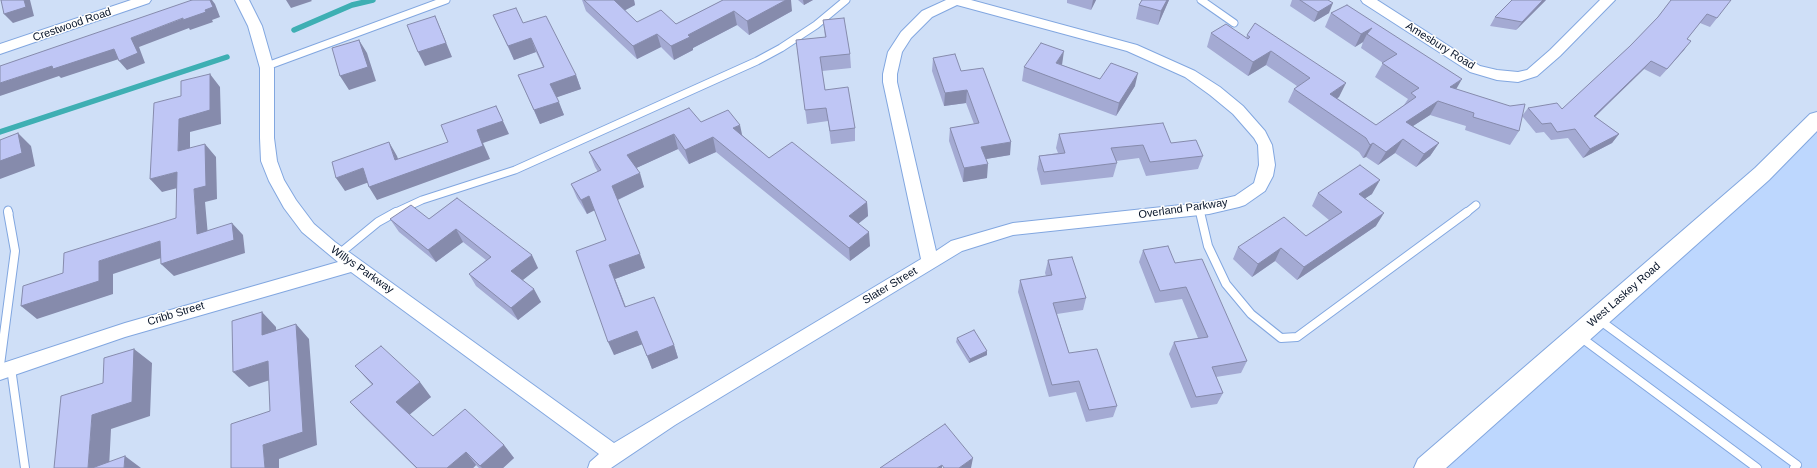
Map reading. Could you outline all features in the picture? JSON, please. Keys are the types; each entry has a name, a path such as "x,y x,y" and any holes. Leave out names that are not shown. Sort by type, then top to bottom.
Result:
{"main road":[{"name":"West Laskey Road","path":"1427,468 1762,174 1817,119"}],"street":[{"name":"Crestwood Road","path":"0,49 144,0"},
{"name":"Willys Parkway","path":"242,0 255,26 267,66 267,138 269,161 277,181 290,204 308,228 329,248 354,264 614,454"},
{"name":"Overland Parkway","path":"930,262 957,246 1013,229 1198,209 1240,201 1260,187 1265,176 1267,165 1265,145 1257,131 1238,110 1215,91 1190,74 1132,48 956,0"},
{"name":"Slater Street","path":"596,468 614,454 930,262 890,82 890,74 895,52 906,35 927,14 956,0"},
{"name":"Amesbury Road","path":"1368,0 1475,69 1497,75 1518,76 1532,73 1555,53 1608,0"},
{"name":"Cribb Street","path":"4,368 125,330 354,264"}],"lane":[{"path":"267,66 446,0"},
{"path":"339,254 378,222 397,211 422,200 516,170 763,58 816,25 846,0"},
{"path":"1201,0 1234,23"},
{"path":"1198,209 1208,246 1226,284 1251,314 1281,338 1296,337 1476,205"},
{"path":"8,210 15,251 4,368 25,468"},
{"path":"1598,318 1795,466"},
{"path":"1579,335 1757,468"}],"shaded area":[{"path":"1817,118 1817,468 1425,468"}],"building":[{"path":"1,0 24,0 26,7 4,14"},
{"path":"192,0 210,0 213,7 205,10 206,12 183,20 183,18 131,38 138,53 119,61 114,49 53,69 52,66 0,83 0,66"},
{"path":"584,0 614,0 637,22 661,10 676,24 723,0 786,0 747,21 734,11 688,35 690,37 671,46 657,34 633,46"},
{"path":"1142,0 1167,0 1161,11 1139,5"},
{"path":"1300,0 1328,0 1333,3 1318,12"},
{"path":"1512,0 1543,0 1522,22 1495,17"},
{"path":"1671,0 1731,0 1717,18 1707,14 1687,39 1691,41 1667,69 1651,61 1594,116 1619,134 1590,149 1575,129 1557,132 1551,123 1542,124 1528,108 1557,103 1562,109 1630,46 1658,17"},
{"path":"1347,5 1462,79 1450,87 1510,106 1525,104 1519,131 1473,117 1474,113 1438,101 1406,122 1439,143 1424,154 1403,139 1386,152 1373,143 1370,145 1366,138 1294,89 1310,78 1271,51 1253,62 1211,33 1226,24 1248,39 1250,37 1247,35 1255,23 1346,83 1330,94 1376,125 1416,97 1411,93 1419,88 1382,63 1397,54 1367,34 1372,28 1361,34 1331,13"},
{"path":"516,8 523,23 546,16 576,75 550,84 559,102 534,110 518,75 544,67 531,38 508,46 493,15"},
{"path":"435,16 446,43 418,52 407,25"},
{"path":"844,18 850,54 820,57 825,90 848,87 855,128 830,131 826,108 805,110 796,40 826,37 823,20"},
{"path":"359,40 368,67 340,76 332,48"},
{"path":"1041,43 1064,51 1056,63 1100,79 1111,63 1138,73 1119,103 1024,67"},
{"path":"955,54 961,71 983,68 1011,142 981,147 988,164 964,168 950,128 979,123 967,90 945,93 933,58"},
{"path":"210,74 210,110 179,119 178,151 205,144 206,186 194,189 197,234 232,223 234,240 161,264 160,241 99,261 99,281 21,306 23,286 63,273 64,253 176,218 177,172 150,179 154,103 181,96 181,81"},
{"path":"496,106 503,121 477,130 483,146 369,187 363,168 336,178 332,162 389,142 395,160 448,142 441,125"},
{"path":"689,108 701,122 728,110 740,125 733,128 769,158 792,142 867,202 849,216 869,232 849,248 713,137 685,150 674,134 627,155 640,173 612,186 640,254 609,265 625,307 654,297 674,345 647,356 637,331 608,342 576,251 606,240 589,196 581,200 571,184 601,170 589,152"},
{"path":"1163,123 1171,143 1196,140 1203,156 1150,162 1143,145 1111,148 1117,163 1044,172 1039,156 1065,153 1059,134"},
{"path":"18,133 22,153 0,161 0,140"},
{"path":"1360,165 1380,180 1359,194 1384,213 1304,267 1281,248 1258,264 1238,247 1284,217 1306,236 1342,212 1318,193"},
{"path":"457,198 532,255 511,271 534,289 511,308 469,274 491,257 456,229 428,250 390,219 411,205 429,219"},
{"path":"1168,246 1175,263 1202,259 1247,361 1212,367 1223,393 1196,397 1174,342 1208,337 1186,287 1160,291 1143,250"},
{"path":"1072,257 1086,298 1053,303 1069,353 1097,349 1117,406 1089,410 1079,381 1052,385 1020,280 1052,275 1048,260"},
{"path":"262,312 262,335 296,324 303,432 263,445 265,468 231,468 231,424 270,411 268,361 233,372 232,321"},
{"path":"974,330 987,351 970,359 957,338"},
{"path":"381,346 420,382 396,402 433,436 465,409 504,445 480,466 466,452 447,468 417,468 350,402 373,384 355,366"},
{"path":"134,349 132,402 92,415 88,468 54,468 61,396 103,383 104,358"},
{"path":"945,424 973,458 959,468 944,468 942,465 937,468 880,468"},
{"path":"125,456 124,468 92,468"}],"waterway":[{"path":"294,30 352,5 373,0"},
{"path":"0,132 227,57"}]}
